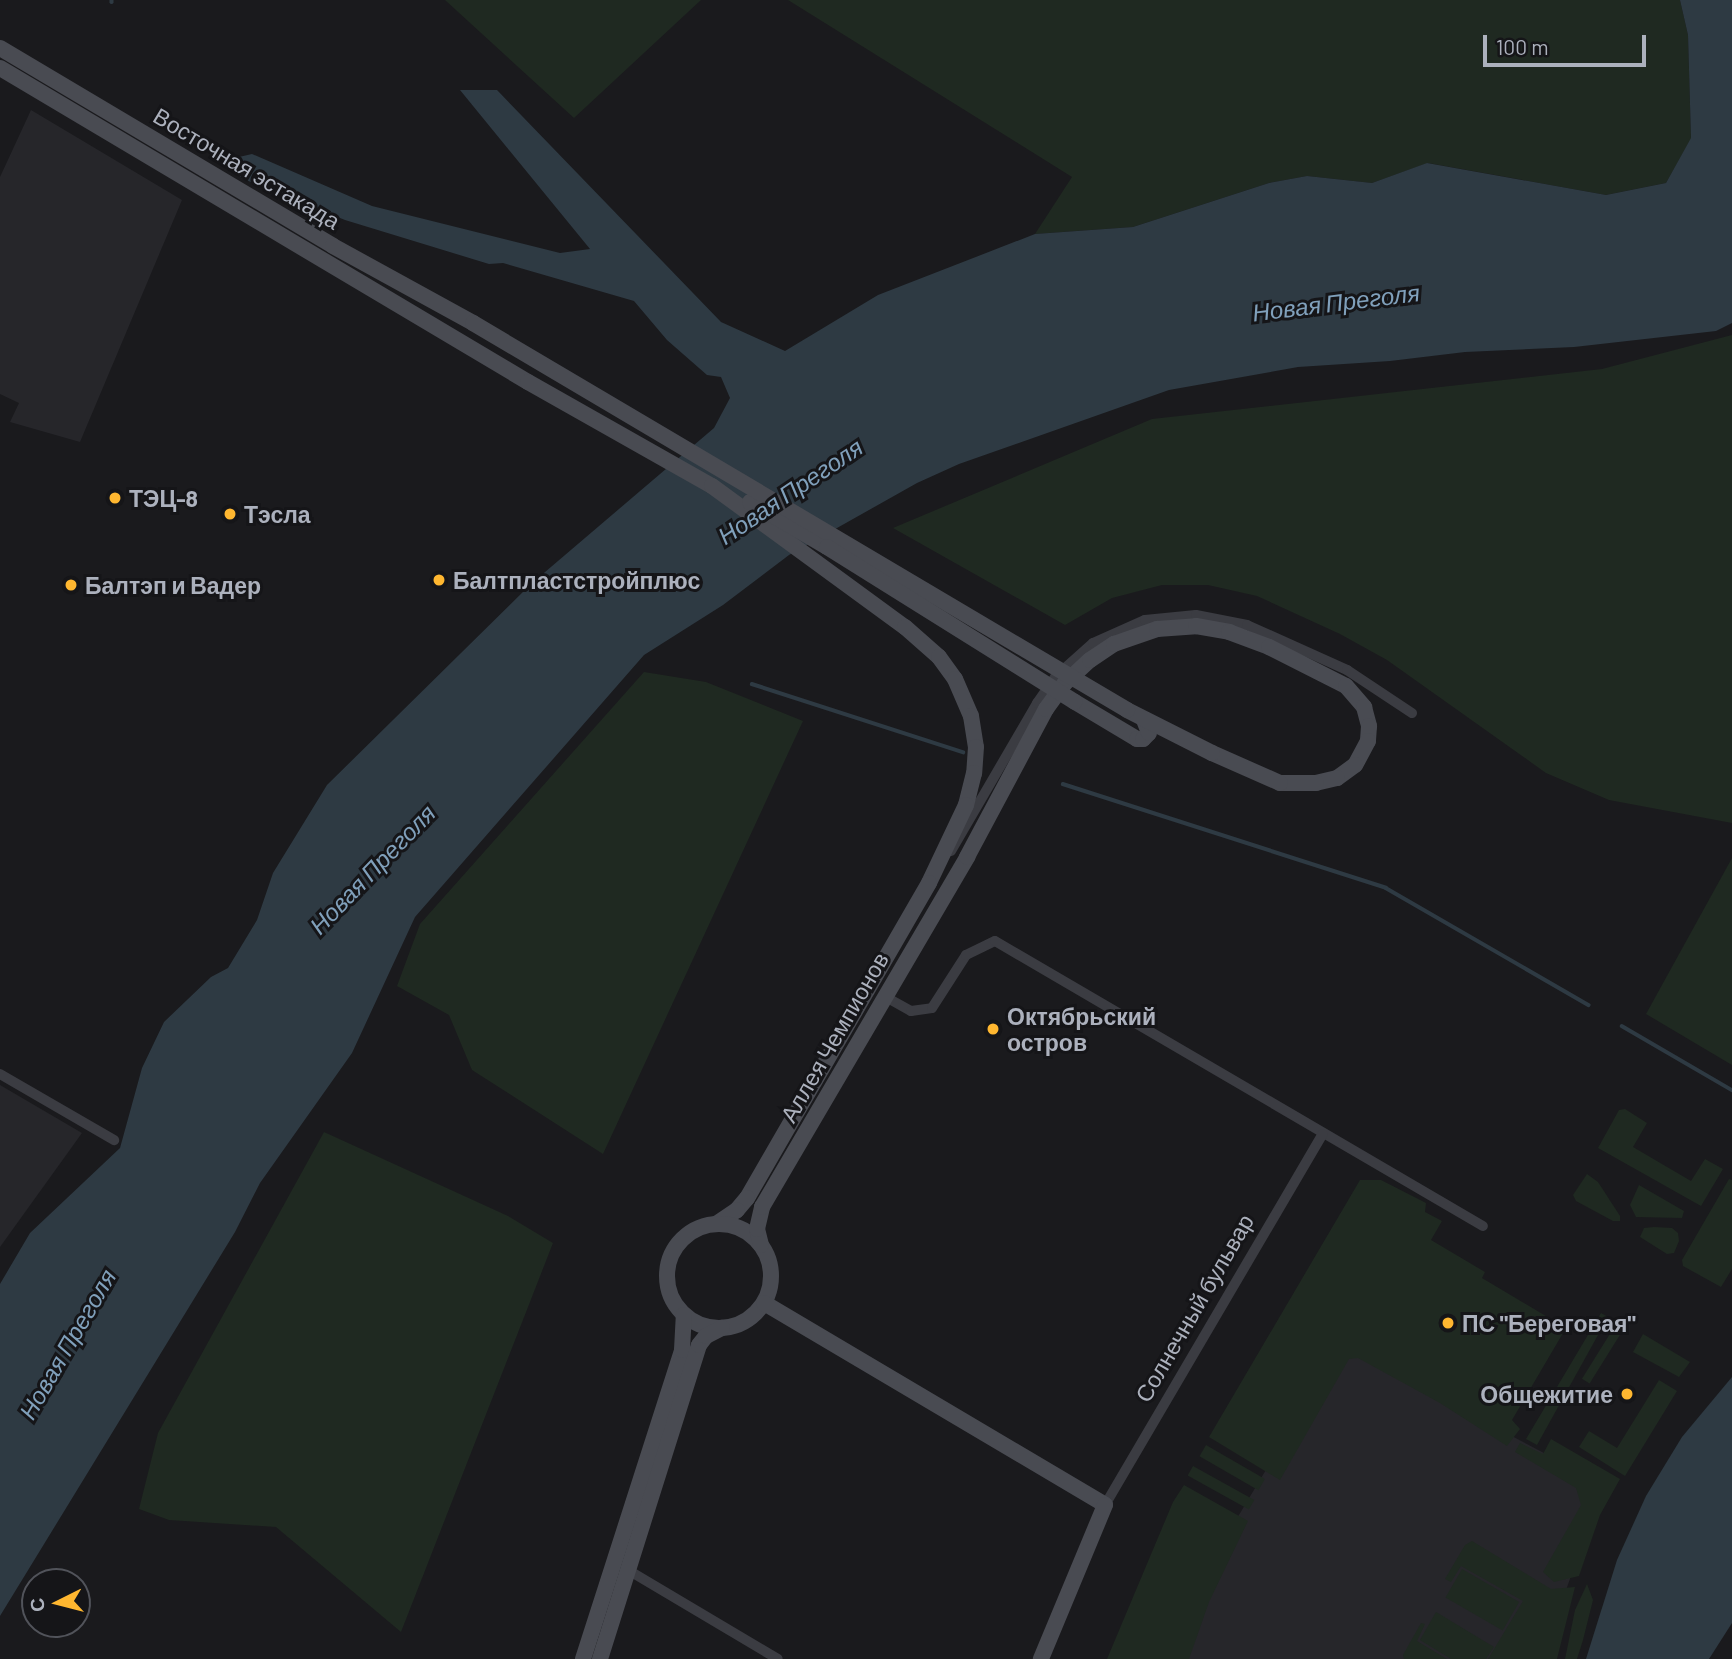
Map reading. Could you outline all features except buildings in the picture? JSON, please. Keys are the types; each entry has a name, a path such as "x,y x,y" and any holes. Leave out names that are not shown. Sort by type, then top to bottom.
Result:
{"main road":[{"name":"Восточная эстакада","path":"0,48 333,246 473,323 1144,720"},
{"name":"Восточная эстакада","path":"0,68 461,343 712,486"},
{"name":"Аллея Чемпионов","path":"583,1659 682,1350 684,1315 669,1289 670,1258 688,1234 716,1224 737,1210 747,1198 929,883 971,790 974,727 955,679 930,648 812,557 712,486"},
{"path":"712,486 744,498 1117,727 1143,739 1150,728 1144,720"},
{"name":"Аллея Чемпионов","path":"764,1303 771,1273 757,1229 762,1207 967,857 1020,755 1055,696 1090,660 1114,644 1168,627 1203,627 1229,632 1269,646 1332,677 1351,690 1364,708 1368,734 1360,760 1342,776 1322,782 1280,783 1144,720"},
{"path":"716,1224 746,1231 761,1245"},
{"path":"600,1659 699,1345 706,1336 750,1318 764,1303 1105,1505"},
{"path":"684,1315 702,1325 722,1328"},
{"name":"Солнечный бульвар","path":"1041,1659 1105,1505"}],"street":[{"path":"929,883 961,836 1037,703 1055,677 1093,643 1136,623 1185,615 1215,617 1247,625 1347,670 1412,713"},
{"path":"884,996 911,1011 932,1008 966,954 995,941 1483,1226"},
{"path":"0,1074 114,1140"},
{"name":"Солнечный бульвар","path":"1105,1505 1323,1134"},
{"path":"628,1570 778,1659"}],"shaded area":[{"path":"445,0 701,0 574,118"},
{"path":"788,0 1680,0 1688,35 1691,139 1666,183 1606,195 1428,163 1372,183 1307,176 1269,183 1133,227 1035,234 1072,177"},
{"path":"31,110 182,200 80,442 10,422 19,403 0,394 0,177"},
{"path":"1732,335 1732,823 1609,800 1546,773 1387,660 1340,634 1257,596 1208,585 1162,585 1112,598 1065,625 893,528 1152,419 1602,369"},
{"path":"644,672 706,682 803,721 603,1154 472,1070 449,1015 397,986 420,924"},
{"path":"1732,858 1732,1065 1646,1014"},
{"path":"0,1085 82,1133 0,1247"},
{"path":"1625,1109 1647,1123 1633,1147 1691,1181 1705,1159 1723,1169 1701,1206 1598,1148 1619,1110"},
{"path":"324,1132 508,1216 553,1243 401,1632 276,1527 169,1520 139,1509 158,1433"},
{"path":"1587,1174 1598,1182 1620,1216 1620,1221 1613,1221 1576,1201 1573,1195"},
{"path":"1729,1179 1732,1180 1732,1269 1721,1287 1683,1266 1682,1260"},
{"path":"1360,1180 1381,1180 1426,1203 1425,1212 1442,1221 1431,1240 1485,1272 1482,1278 1566,1328 1512,1420 1520,1429 1507,1446 1440,1403 1358,1358 1349,1359 1280,1480 1209,1437"},
{"path":"1639,1185 1684,1211 1682,1218 1636,1217 1630,1205"},
{"path":"1644,1228 1672,1228 1678,1233 1679,1241 1674,1253 1667,1254 1640,1237"},
{"path":"1601,1313 1608,1317 1537,1445 1526,1439"},
{"path":"1618,1321 1626,1326 1590,1383 1582,1379"},
{"path":"1643,1334 1690,1362 1679,1377 1633,1352"},
{"path":"1344,1339 1508,1434 1610,1488 1587,1530 1542,1659 1172,1659 1230,1530"},
{"path":"1659,1380 1677,1391 1625,1476 1579,1447 1589,1431 1617,1448"},
{"path":"1551,1439 1620,1479 1600,1515 1579,1576 1554,1582 1543,1572 1581,1505 1576,1488 1515,1452 1520,1443 1543,1454"},
{"path":"1206,1445 1265,1479 1258,1490 1200,1456"},
{"path":"1193,1466 1254,1500 1249,1510 1188,1476"},
{"path":"1184,1485 1248,1521 1209,1602 1189,1659 1107,1659 1173,1502"},
{"path":"1472,1541 1551,1589 1575,1587 1557,1659 1488,1659 1523,1601 1461,1566 1451,1582 1445,1579 1465,1545"},
{"path":"1462,1569 1519,1602 1503,1631 1446,1598"},
{"path":"1587,1584 1593,1600 1583,1640 1577,1659 1565,1659 1575,1610"},
{"path":"1436,1612 1494,1647 1486,1659 1451,1659 1420,1640"},
{"path":"1421,1623 1425,1624 1417,1641 1447,1659 1404,1659 1403,1655"}],"water":[{"name":"Новая Преголя","path":"1680,0 1732,0 1732,323 1716,331 1574,347 1465,352 1390,361 1298,367 1169,390 959,464 917,483 789,555 723,605 644,655 415,917 352,1053 260,1183 235,1232 29,1568 21,1568 21,1582 0,1616 0,1284 30,1233 120,1148 142,1068 164,1022 211,977 228,968 257,920 273,873 327,785 531,584 714,428 730,398 721,377 707,375 667,340 634,301 503,263 489,264 345,220 241,178 236,163 239,157 252,154 372,206 560,253 590,249 460,90 497,90 721,322 785,351 878,295 1035,234 1133,227 1269,183 1307,176 1372,183 1427,163 1606,195 1666,183 1691,138 1688,35"},
{"path":"1732,1377 1732,1623 1709,1659 1586,1659 1617,1560 1646,1496 1682,1437"}],"waterway":[{"path":"752,684 963,752"},
{"path":"1063,784 1386,888 1589,1005"},
{"path":"1622,1026 1732,1090"}],"place":[{"name":"ТЭЦ-8","path":"115,498"},
{"name":"Тэсла","path":"230,514"},
{"name":"Балтпластстройплюс","path":"439,580"},
{"name":"Балтэп и Вадер","path":"71,585"},
{"name":"Октябрьский остров","path":"993,1029"},
{"name":"ПС \"Береговая\"","path":"1448,1323"},
{"name":"Общежитие","path":"1627,1394"}]}
